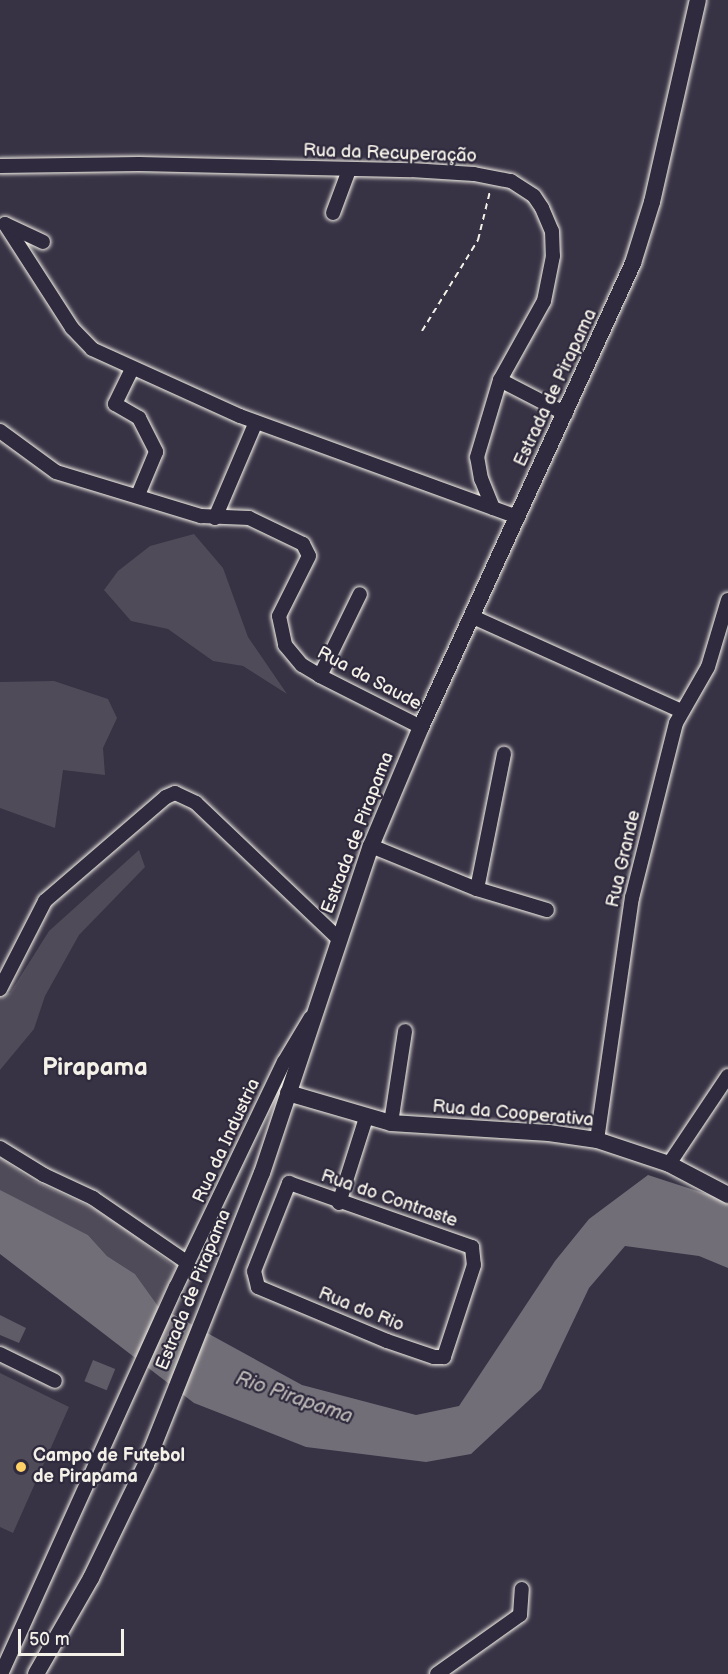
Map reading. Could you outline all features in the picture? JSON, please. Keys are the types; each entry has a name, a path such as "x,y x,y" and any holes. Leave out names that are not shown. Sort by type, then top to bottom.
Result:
{"street":[{"name":"Estrada de Pirapama","path":"36,1674 95,1569 134,1492 218,1284 280,1090 314,1012 371,846 421,727 566,414 643,237 698,0"},
{"name":"Rua da Recuperação","path":"0,166 139,164 350,170 494,176 523,187 534,196 547,218 554,243 544,301 500,380 477,457 481,479 493,508"},
{"path":"333,213 350,170"},
{"path":"3,223 43,242"},
{"path":"3,223 77,336 92,349 132,369 256,422 518,517"},
{"path":"132,369 115,404 139,418 156,452 138,495"},
{"path":"500,380 566,414"},
{"path":"0,430 46,467 215,518 256,422"},
{"name":"Rua da Saude","path":"215,518 249,518 294,539 308,550 306,564 279,616 280,633 292,655 320,676 421,727"},
{"path":"320,676 360,594"},
{"name":"Rua Grande","path":"597,1140 631,904 681,711 708,667 728,600"},
{"path":"473,617 681,711"},
{"path":"477,889 504,754"},
{"path":"0,989 45,901 172,794 181,794 196,803 338,938"},
{"path":"371,846 477,889 547,910"},
{"path":"391,1123 405,1031"},
{"path":"669,1164 728,1076"},
{"name":"Rua da Cooperativa","path":"280,1090 366,1118 391,1123 549,1133 597,1140 669,1164 728,1195"},
{"name":"Rua da Industria","path":"1,1674 176,1287 280,1090"},
{"path":"339,1203 366,1118"},
{"path":"0,1148 93,1198 188,1263"},
{"name":"Rua do Contraste","path":"271,1293 254,1283 254,1271 289,1184 339,1203 465,1243 475,1252 456,1327 444,1357 439,1359"},
{"name":"Rua do Rio","path":"271,1293 439,1359"},
{"path":"0,1354 55,1381"},
{"path":"437,1674 520,1615 522,1589"}],"path":[{"path":"422,331 478,240 494,176"}],"shaded area":[{"path":"194,534 223,568 248,637 287,694 243,666 213,661 168,629 131,621 104,590 118,571 150,546"},
{"path":"54,681 108,699 117,718 103,748 105,775 63,770 55,828 0,808 0,682"},
{"path":"139,850 145,867 79,935 45,996 34,1029 0,1070 0,995 10,993 49,931"},
{"path":"0,1157 30,1179 93,1208 129,1231 176,1268 158,1306 135,1274 107,1256 88,1235 0,1191"},
{"name":"Campo de Futebol de Pirapama","path":"0,1373 69,1407 13,1533 0,1527"}],"water":[{"name":"Rio Pirapama","path":"648,1175 728,1201 728,1268 699,1256 625,1246 589,1288 541,1389 471,1454 426,1462 306,1447 194,1403 0,1254 0,1190 88,1235 107,1256 135,1274 158,1306 302,1385 416,1415 459,1406 555,1261 589,1219"}],"building":[{"path":"0,1315 26,1328 19,1343 0,1335"},
{"path":"93,1360 115,1369 107,1390 84,1381"}],"place":[{"name":"Campo de Futebol de Pirapama","path":"21,1467"}],"district":[{"name":"Pirapama","path":"95,1068"}]}
